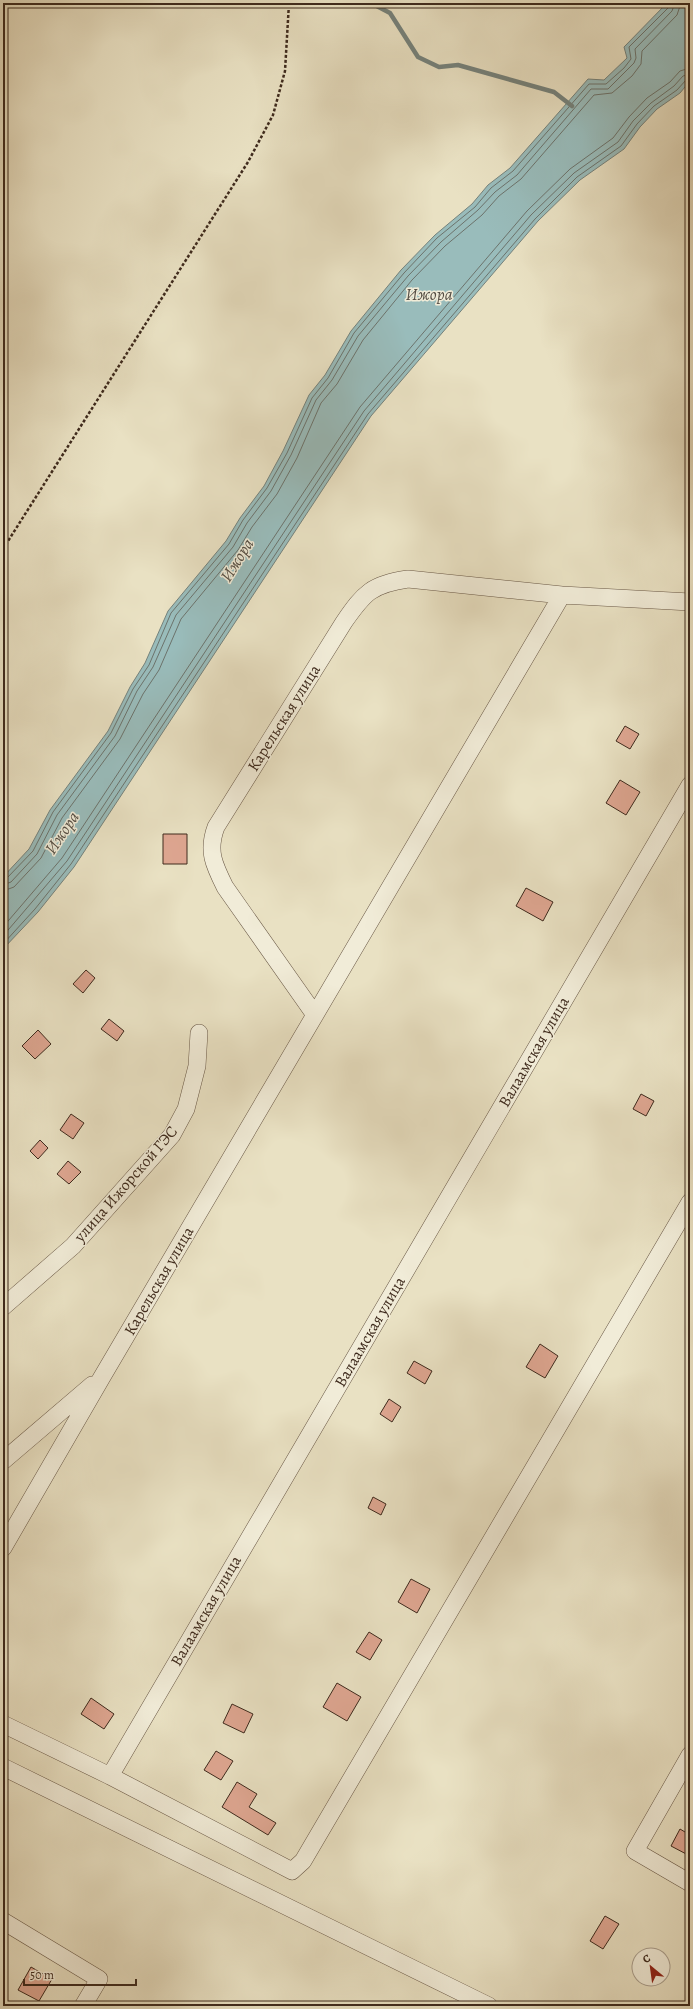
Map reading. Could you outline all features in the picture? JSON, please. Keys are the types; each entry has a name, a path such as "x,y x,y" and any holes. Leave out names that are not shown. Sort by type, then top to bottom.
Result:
{"street":[{"name":"Карельская улица","path":"315,1015 225,886 215,866 212,852 212,839 216,827 360,598 375,588 390,582 408,579 562,595 690,602"},
{"name":"Карельская улица","path":"3,1548 562,595"},
{"name":"Валаамская улица","path":"110,1776 690,785"},
{"name":"улица Ижорской ГЭС","path":"3,1307 73,1246 172,1135 186,1109 197,1066 199,1033"},
{"path":"3,1724 110,1776 292,1871 303,1861 690,1202"},
{"path":"3,1461 102,1377"},
{"path":"690,1755 635,1851 690,1883"},
{"path":"3,1767 489,2006"},
{"path":"3,1921 99,1979 83,2006"}],"path":[{"path":"3,549 248,162 273,115 285,71 289,3"}],"water":[{"name":"Ижора","path":"667,3 690,3 690,81 680,93 657,109 640,127 624,149 580,180 538,221 371,416 74,867 38,912 3,949 3,877 29,849 50,810 108,731 130,687 145,663 168,611 226,541 240,518 264,486 283,451 309,395 325,375 351,331 401,270 435,235 472,204 488,185 510,168 588,79 604,80 627,58 624,47"}],"building":[{"path":"625,726 639,734 630,749 616,741"},
{"path":"620,780 640,792 626,815 606,803"},
{"path":"163,834 187,834 187,864 163,864"},
{"path":"526,888 553,902 543,921 516,906"},
{"path":"86,970 95,978 83,993 73,984"},
{"path":"109,1019 124,1031 117,1041 101,1029"},
{"path":"38,1030 51,1044 35,1059 22,1046"},
{"path":"641,1094 654,1101 646,1116 633,1109"},
{"path":"71,1114 84,1123 73,1139 60,1130"},
{"path":"40,1140 48,1148 38,1159 30,1151"},
{"path":"68,1161 81,1172 69,1184 57,1174"},
{"path":"540,1344 558,1356 545,1378 526,1367"},
{"path":"414,1361 432,1371 425,1384 407,1373"},
{"path":"389,1399 401,1407 392,1422 380,1414"},
{"path":"373,1497 386,1504 381,1515 368,1508"},
{"path":"411,1579 430,1589 417,1613 398,1602"},
{"path":"369,1632 382,1640 370,1660 356,1652"},
{"path":"337,1683 361,1697 347,1721 323,1707"},
{"path":"91,1698 114,1714 104,1729 81,1714"},
{"path":"232,1704 253,1714 244,1733 223,1723"},
{"path":"216,1751 233,1761 221,1780 204,1770"},
{"path":"237,1782 257,1794 249,1807 276,1823 268,1835 222,1807"},
{"path":"680,1829 690,1835 690,1856 671,1846"},
{"path":"605,1916 619,1924 603,1949 590,1941"},
{"path":"31,1967 52,1979 39,2001 18,1990"}],"waterway":[{"path":"371,3 390,13 418,57 439,67 458,65 554,92 572,106"}]}
